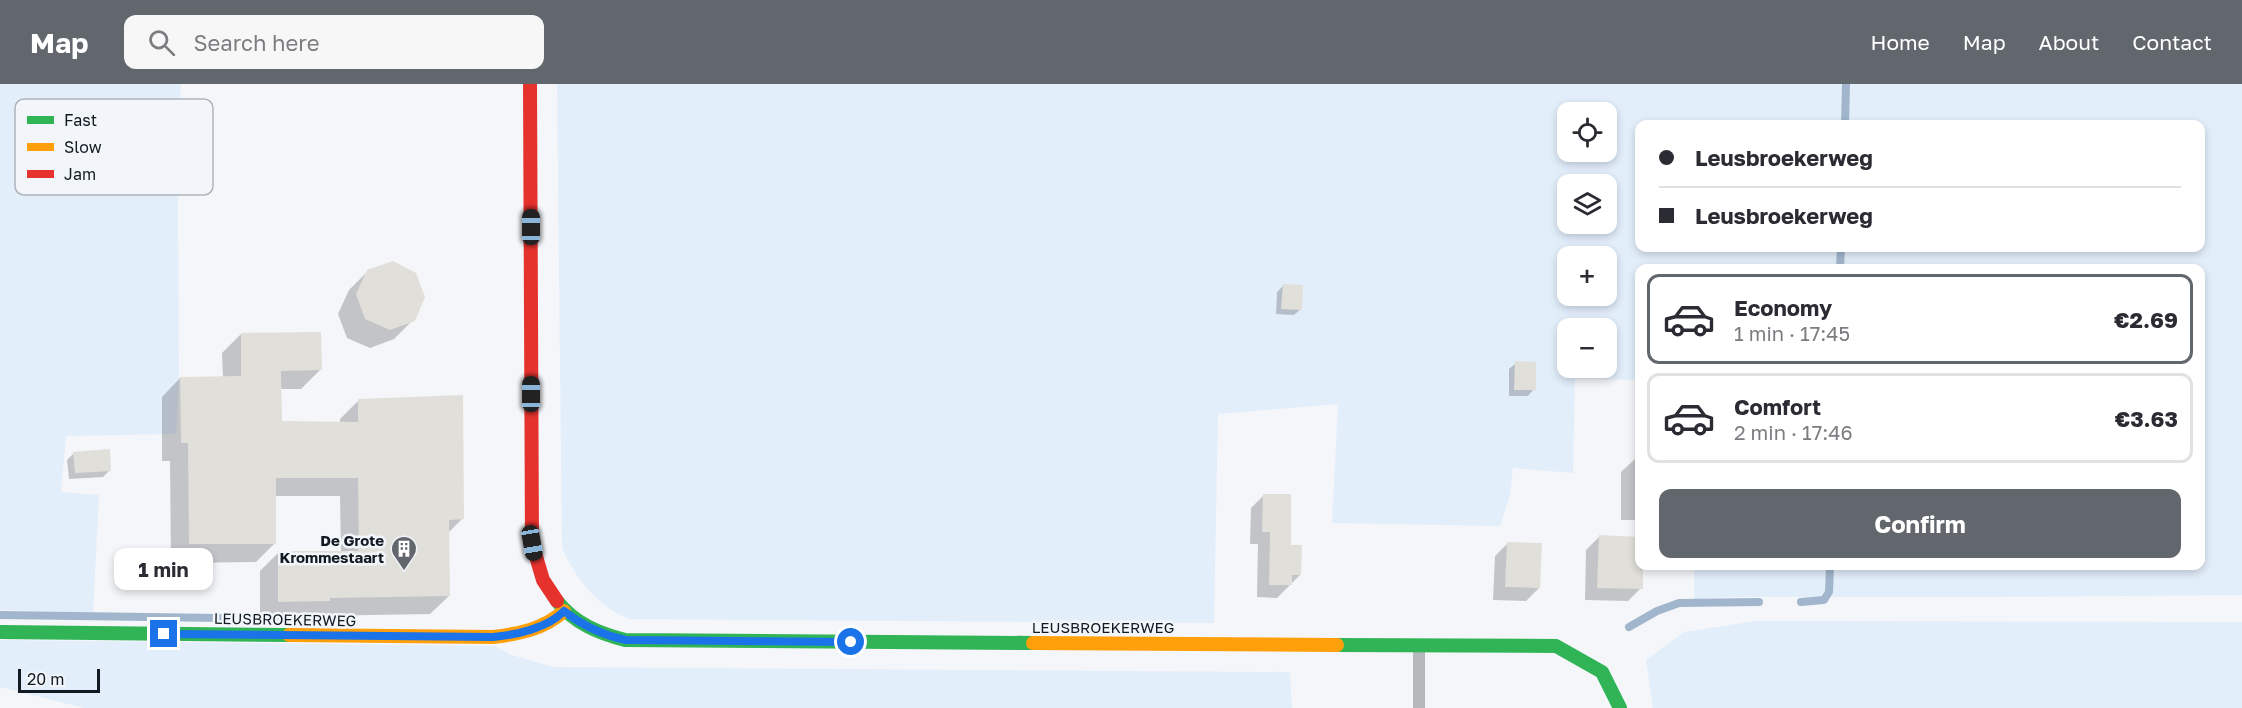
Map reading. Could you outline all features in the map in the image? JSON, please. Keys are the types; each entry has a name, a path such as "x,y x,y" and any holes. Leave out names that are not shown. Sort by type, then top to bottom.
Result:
{"street":[{"name":"LEUSBROEKERWEG","path":"530,84 532,543 541,576 548,591 564,611 590,629 608,637 626,640 1556,646 1602,672 1620,708"},
{"name":"LEUSBROEKERWEG","path":"0,632 493,637 508,636 556,620 564,611"}],"lane":[{"path":"1419,645 1419,708"}],"shaded area":[{"path":"0,84 181,84 181,99 15,99 15,195 178,195 179,375 176,434 66,436 61,492 99,495 93,613 0,610"},
{"path":"557,84 2242,84 2242,595 1748,597 1706,598 1694,601 1694,570 2205,570 2205,264 1635,264 1635,380 1575,379 1573,473 1513,468 1510,495 1500,526 1332,523 1338,404 1218,414 1214,623 629,619 607,607 581,581 562,548"},
{"path":"1756,621 2242,622 2242,708 1653,708 1646,660 1684,632"},
{"path":"0,640 495,646 512,655 553,667 1290,672 1292,708 84,708 0,687"}],"building":[{"path":"393,261 416,273 425,297 415,321 390,330 365,319 356,294 367,270"},
{"path":"1283,284 1303,285 1302,310 1281,309"},
{"path":"321,332 322,370 281,371 282,421 358,422 358,399 463,395 464,519 449,520 450,596 330,598 330,601 278,602 278,551 358,551 358,478 276,478 276,544 189,544 188,443 181,443 180,377 241,376 241,333"},
{"path":"1515,361 1536,362 1536,390 1514,390"},
{"path":"110,449 111,471 75,473 73,452"},
{"path":"1263,494 1291,494 1291,545 1302,545 1301,575 1292,575 1292,585 1269,585 1270,532 1262,532"},
{"path":"1599,535 1635,537 1635,570 1643,570 1643,589 1597,588"},
{"path":"1507,542 1542,543 1540,588 1505,587"}],"waterway":[{"path":"1845,120 1846,84"},
{"path":"1840,264 1841,252"},
{"path":"1801,602 1824,600 1829,592 1830,570"},
{"path":"1629,627 1657,611 1679,603 1759,602"},
{"path":"0,615 223,618"}],"traffic: fast":[{"path":"557,601 587,626 625,640 1033,643"},
{"path":"0,632 289,635"},
{"path":"1337,645 1556,646 1602,672 1620,708"}],"traffic: slow":[{"path":"289,635 493,637 531,630 564,611"},
{"path":"1033,643 1337,645"}],"traffic: jam":[{"path":"530,84 532,543 543,580 557,601"}],"place":[{"name":"De Grote Krommestaart","path":"404,572"}],"route":[{"path":"164,634 493,637 508,636 556,620 564,611 590,629 608,637 626,640 851,642"}]}
